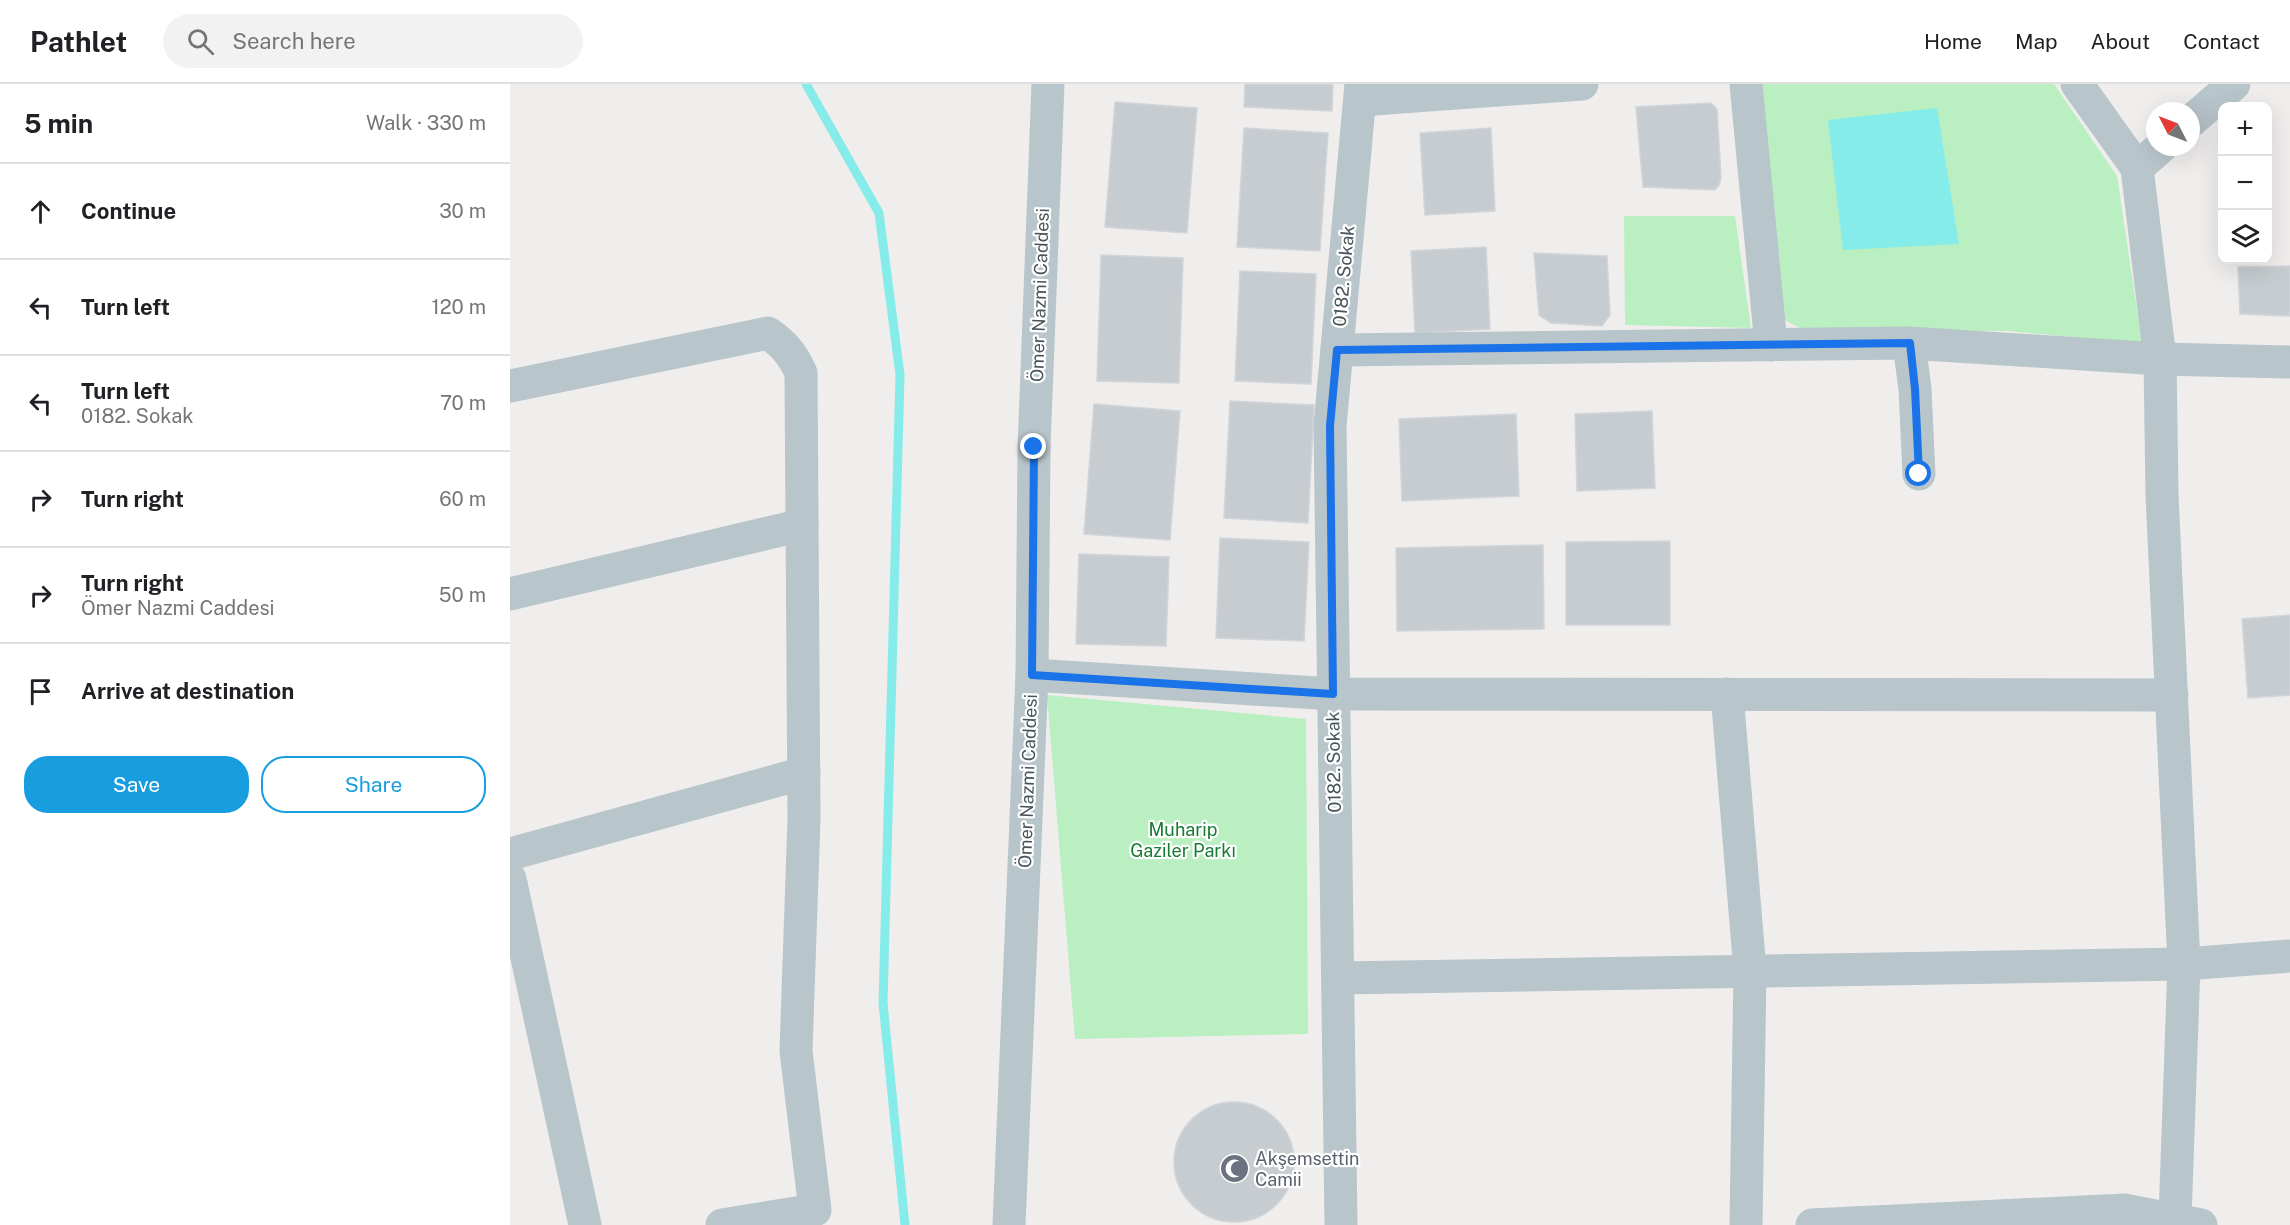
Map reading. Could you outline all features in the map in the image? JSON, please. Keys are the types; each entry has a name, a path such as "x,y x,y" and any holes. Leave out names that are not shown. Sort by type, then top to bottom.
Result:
{"street":[{"name":"Ömer Nazmi Caddesi","path":"1009,1225 1032,675 1034,447 1048,84"},
{"path":"1361,92 1582,84"},
{"path":"1746,84 1771,345"},
{"path":"1812,1225 2124,1210 2182,1223 2184,964 2162,495 2160,359 2149,157 2077,84"},
{"path":"2200,113 2234,84"},
{"name":"0182. Sokak","path":"1341,1225 1330,426 1361,92"},
{"path":"510,386 768,333 782,343 794,357 801,373 804,773 796,1051 815,1210 722,1225"},
{"path":"1910,343 1915,389 1919,474"},
{"path":"1337,350 1910,343 2160,359 2290,362"},
{"path":"510,594 802,525"},
{"path":"1032,675 1333,694 2172,695"},
{"path":"1727,694 1750,971 1746,1225"},
{"path":"510,854 804,773"},
{"path":"510,879 585,1225"},
{"path":"1338,978 2184,964 2290,956"}],"green space":[{"path":"1761,84 2054,84 2117,176 2142,343 2007,331 1803,330 1783,319"},
{"path":"1624,216 1735,216 1751,328 1625,325"},
{"name":"Muharip Gaziler Parkı","path":"1047,695 1306,719 1308,1034 1075,1039"}],"water":[{"path":"1937,108 1959,244 1843,250 1828,120"}],"building":[{"path":"1245,84 1333,84 1332,111 1244,107"},
{"path":"1115,102 1197,108 1187,233 1105,227"},
{"path":"1711,103 1717,109 1721,178 1715,190 1643,187 1636,107"},
{"path":"1244,128 1328,133 1320,251 1237,247"},
{"path":"1491,128 1495,211 1425,215 1420,133"},
{"path":"1486,247 1490,329 1415,333 1411,251"},
{"path":"1534,253 1607,256 1610,315 1602,326 1551,323 1539,315"},
{"path":"1101,255 1183,258 1179,383 1097,381"},
{"path":"2290,266 2290,316 2240,314 2238,267"},
{"path":"1240,271 1316,274 1311,384 1235,381"},
{"path":"1230,401 1314,405 1308,523 1224,518"},
{"path":"1094,404 1180,411 1170,540 1084,534"},
{"path":"1652,411 1655,488 1577,491 1575,414"},
{"path":"1516,414 1519,496 1402,501 1399,419"},
{"path":"1220,538 1309,542 1304,641 1216,638"},
{"path":"1670,541 1670,625 1566,625 1566,542"},
{"path":"1543,545 1544,629 1397,631 1396,548"},
{"path":"1079,554 1169,557 1166,646 1076,644"},
{"path":"2290,615 2290,695 2248,698 2242,619"},
{"name":"Akşemsettin Camii","path":"1234,1102 1257,1106 1277,1119 1290,1139 1294,1162 1290,1185 1277,1205 1257,1218 1234,1222 1211,1218 1191,1205 1178,1185 1174,1162 1178,1139 1191,1119 1211,1106"}],"waterway":[{"path":"806,84 879,213 900,375 883,1003 905,1225"}],"place":[{"name":"Akşemsettin Camii","path":"1234,1169"}],"route":[{"path":"1034,447 1032,675 1333,694 1330,426 1337,350 1910,343 1915,389 1919,474"}]}
